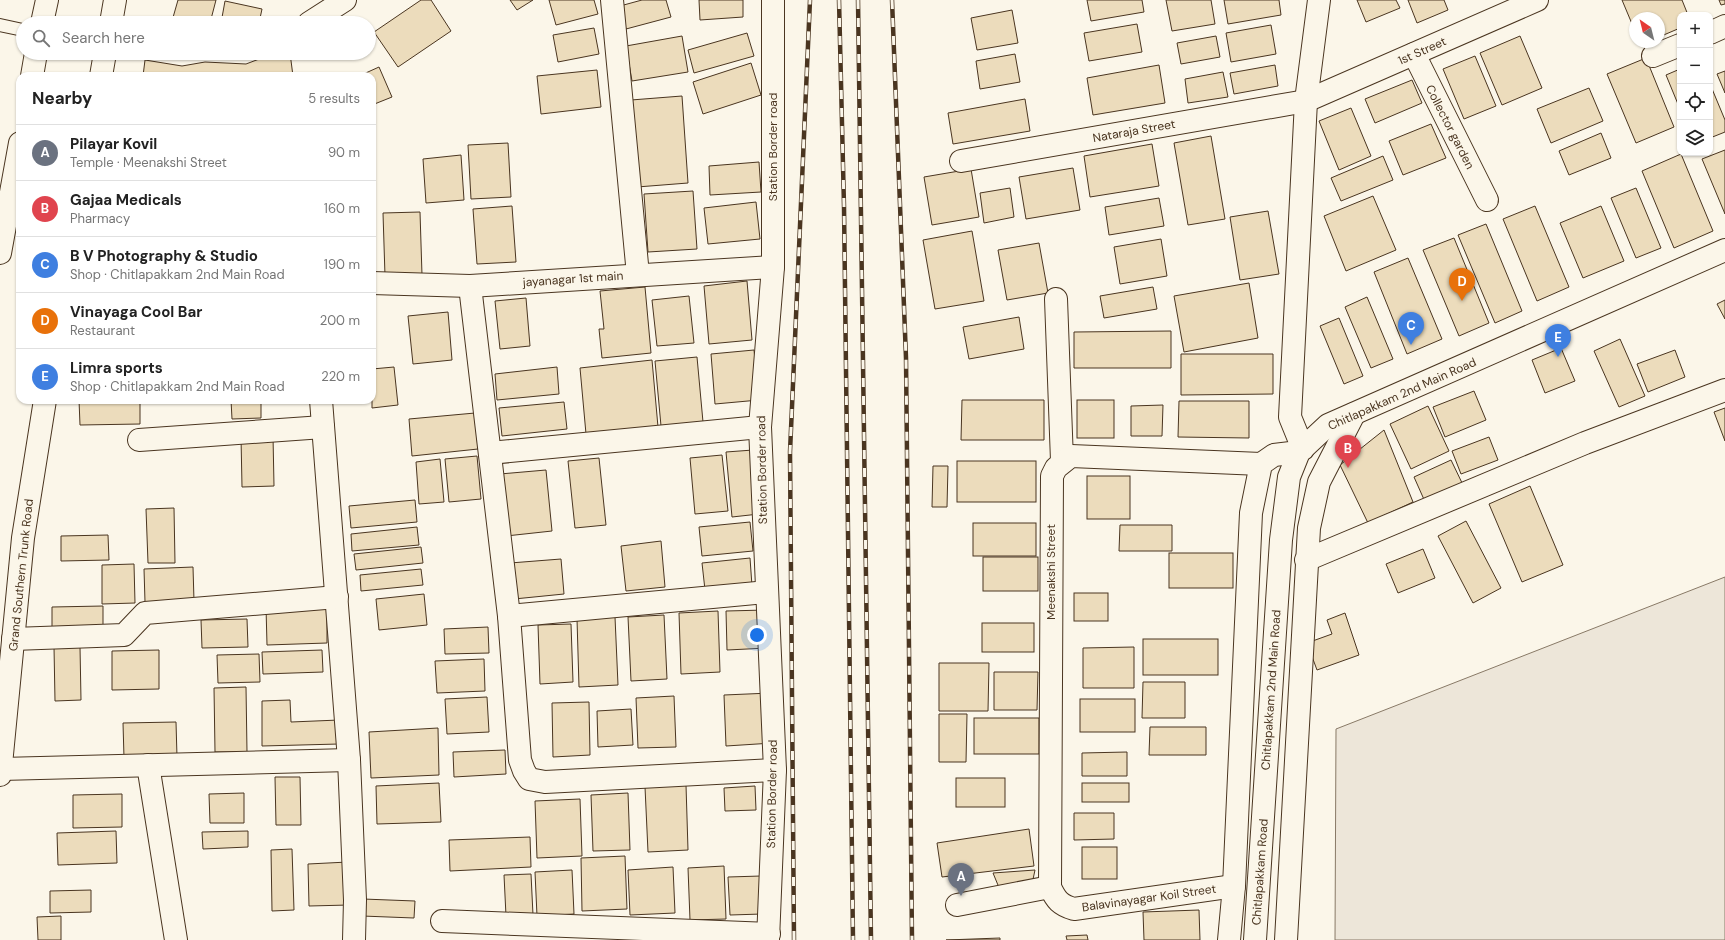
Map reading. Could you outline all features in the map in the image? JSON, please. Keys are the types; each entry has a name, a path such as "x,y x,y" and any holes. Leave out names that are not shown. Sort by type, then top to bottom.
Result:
{"street":[{"path":"44,16 47,0"},
{"path":"112,16 115,0"},
{"path":"319,16 345,0"},
{"path":"612,0 638,275"},
{"name":"Station Border road","path":"768,937 775,770 766,592 760,427 773,267 773,0"},
{"path":"1056,299 1062,461 1071,456 1261,464 1274,455 1301,451 1290,417 1306,101 1319,0"},
{"name":"1st Street","path":"1306,101 1538,0"},
{"path":"1713,31 1725,26"},
{"path":"1653,56 1677,46"},
{"name":"Collector garden","path":"1414,54 1487,200"},
{"path":"33,72 35,60"},
{"path":"102,72 104,60"},
{"name":"Nataraja Street","path":"961,161 1306,101"},
{"path":"0,253 16,165"},
{"name":"Chitlapakkam 2nd Main Road","path":"1264,804 1280,540 1289,477 1301,451 1328,426 1725,250"},
{"name":"jayanagar 1st main","path":"376,283 470,286 773,267"},
{"path":"470,286 509,616 520,760 524,771 530,780 545,782 775,770"},
{"path":"1306,560 1585,443 1725,390"},
{"name":"Grand Southern Trunk Road","path":"0,772 23,538 44,404"},
{"path":"321,404 349,760 355,900 354,940"},
{"path":"1286,940 1306,560 1309,528 1319,482 1354,414"},
{"path":"139,440 323,427"},
{"path":"490,453 760,427"},
{"name":"Meenakshi Street","path":"1050,887 1052,476 1062,461"},
{"path":"1229,940 1234,886 1251,513 1261,464"},
{"path":"509,616 766,592"},
{"path":"13,639 124,635 145,614 336,597"},
{"path":"0,772 148,765 349,760"},
{"path":"148,765 176,940"},
{"name":"Chitlapakkam Road","path":"1255,940 1264,804"},
{"name":"Balavinayagar Koil Street","path":"1050,887 1055,899 1062,905 1074,908 1234,886"},
{"path":"957,905 1050,887"},
{"path":"442,921 768,937"}],"lane":[{"path":"0,25 16,28"}],"shaded area":[{"path":"1725,577 1725,940 1335,940 1336,729"}],"building":[{"path":"178,0 216,0 212,16 173,16"},
{"path":"421,0 431,0 451,31 398,67 376,35 376,31"},
{"path":"510,0 533,0 517,10"},
{"path":"549,0 594,0 598,14 556,25"},
{"path":"642,0 666,0 671,17 626,29 620,6"},
{"path":"699,0 743,0 743,17 700,20"},
{"path":"1087,0 1142,0 1144,12 1091,21"},
{"path":"1166,0 1211,0 1215,24 1172,31"},
{"path":"1224,0 1279,0 1281,15 1228,24"},
{"path":"1357,0 1396,0 1400,8 1366,22"},
{"path":"1408,0 1444,0 1448,10 1417,23"},
{"path":"1622,0 1682,0 1687,12 1677,12 1677,29 1665,34 1665,12 1629,12 1629,17"},
{"path":"1719,0 1725,0 1725,4 1721,5"},
{"path":"225,1 262,9 260,16 222,16"},
{"path":"1012,10 1018,43 977,50 971,18"},
{"path":"1137,24 1142,52 1089,61 1084,33"},
{"path":"1271,25 1276,54 1231,62 1226,33"},
{"path":"594,28 599,54 558,62 553,35"},
{"path":"747,33 754,56 694,73 688,50"},
{"path":"682,36 688,72 632,81 626,46"},
{"path":"1216,36 1220,57 1181,64 1177,43"},
{"path":"1520,36 1542,88 1502,105 1480,53"},
{"path":"1015,54 1020,82 980,89 976,61"},
{"path":"1475,56 1496,106 1464,119 1443,69"},
{"path":"1646,58 1674,127 1636,143 1607,74"},
{"path":"145,60 182,66 205,62 246,64 257,60 291,60 292,72 144,72"},
{"path":"751,63 761,95 703,114 693,82"},
{"path":"1159,65 1165,103 1093,115 1087,78"},
{"path":"1275,65 1278,86 1234,94 1230,73"},
{"path":"379,67 392,97 376,103 376,72 368,72"},
{"path":"597,70 601,107 541,114 537,76"},
{"path":"1677,70 1677,102 1666,75"},
{"path":"1725,71 1725,93 1717,74"},
{"path":"1223,72 1228,97 1188,103 1185,79"},
{"path":"1412,80 1422,103 1375,123 1365,99"},
{"path":"1589,88 1603,121 1551,143 1537,109"},
{"path":"1713,91 1725,120 1725,132 1713,137"},
{"path":"682,96 688,183 637,187 631,100"},
{"path":"1025,99 1030,131 953,144 948,113"},
{"path":"1351,108 1371,156 1339,170 1319,121"},
{"path":"1431,124 1446,158 1403,175 1389,141"},
{"path":"1601,133 1611,158 1569,175 1559,151"},
{"path":"1211,136 1225,219 1188,225 1174,143"},
{"path":"508,143 511,197 471,199 468,145"},
{"path":"1152,144 1159,186 1090,197 1084,156"},
{"path":"1725,150 1725,214 1702,159 1713,156"},
{"path":"461,155 464,200 426,203 423,159"},
{"path":"1383,156 1393,180 1341,201 1331,178"},
{"path":"1677,156 1682,156 1713,231 1674,248 1642,171"},
{"path":"759,162 761,192 710,195 709,166"},
{"path":"1073,168 1080,210 1026,219 1019,177"},
{"path":"971,169 979,217 932,225 924,177"},
{"path":"1010,188 1014,217 984,223 980,193"},
{"path":"1636,188 1661,248 1636,258 1611,198"},
{"path":"693,191 697,249 648,252 644,194"},
{"path":"1373,196 1396,250 1346,271 1324,216"},
{"path":"1159,198 1164,226 1109,235 1105,207"},
{"path":"756,202 760,239 708,244 704,208"},
{"path":"512,206 516,262 477,264 473,209"},
{"path":"1535,206 1569,287 1537,301 1503,219"},
{"path":"1601,206 1624,261 1583,278 1560,223"},
{"path":"1268,211 1279,274 1240,280 1230,217"},
{"path":"420,212 422,275 385,276 383,213"},
{"path":"1486,224 1522,311 1495,323 1458,235"},
{"path":"972,231 984,301 935,309 923,240"},
{"path":"1454,238 1489,323 1459,336 1423,250"},
{"path":"1161,239 1167,276 1120,284 1114,247"},
{"path":"1039,243 1048,293 1007,300 998,250"},
{"path":"1408,258 1442,339 1407,354 1374,272"},
{"path":"747,281 752,340 709,344 704,286"},
{"path":"1249,283 1258,338 1184,352 1174,296"},
{"path":"645,287 651,353 602,358 599,329 604,329 600,291"},
{"path":"1153,287 1157,309 1104,318 1100,296"},
{"path":"689,296 694,343 657,346 652,300"},
{"path":"1367,297 1393,359 1371,368 1345,307"},
{"path":"526,298 530,346 500,349 495,301"},
{"path":"1725,300 1725,319 1717,304"},
{"path":"448,312 452,360 413,364 408,316"},
{"path":"1019,317 1024,349 969,359 963,327"},
{"path":"1339,318 1363,376 1344,384 1320,326"},
{"path":"1171,331 1171,368 1074,368 1074,332"},
{"path":"1620,339 1645,396 1619,407 1594,351"},
{"path":"1561,348 1575,381 1545,393 1532,360"},
{"path":"754,350 759,400 715,404 711,354"},
{"path":"1675,350 1685,377 1648,392 1637,364"},
{"path":"1181,354 1273,354 1273,394 1181,395"},
{"path":"697,357 703,422 661,426 655,361"},
{"path":"652,360 658,427 586,434 580,368"},
{"path":"394,367 398,405 372,408 372,404 376,404 376,369"},
{"path":"557,367 559,394 497,400 495,374"},
{"path":"1474,391 1486,420 1445,437 1433,407"},
{"path":"962,400 1044,400 1044,440 961,440"},
{"path":"1077,400 1114,400 1114,438 1077,438"},
{"path":"1179,401 1249,401 1249,438 1178,437"},
{"path":"564,402 567,429 502,436 499,408"},
{"path":"79,404 140,404 140,424 80,425"},
{"path":"231,404 261,404 261,418 232,419"},
{"path":"1163,405 1162,436 1131,436 1131,406"},
{"path":"1428,406 1449,451 1411,469 1390,424"},
{"path":"1725,408 1725,441 1714,412"},
{"path":"475,413 478,449 412,456 409,419"},
{"path":"1384,430 1413,502 1368,523 1340,465"},
{"path":"273,436 274,486 242,487 241,437"},
{"path":"1489,437 1498,460 1461,474 1452,451"},
{"path":"753,450 759,514 732,517 726,452"},
{"path":"722,455 728,511 695,514 690,458"},
{"path":"477,456 481,499 449,502 445,459"},
{"path":"599,458 606,525 575,528 568,461"},
{"path":"440,459 444,502 419,504 416,462"},
{"path":"1451,460 1464,487 1426,504 1414,477"},
{"path":"957,461 1036,461 1036,502 957,502"},
{"path":"933,466 948,466 947,507 932,507"},
{"path":"546,470 552,531 506,536 500,474"},
{"path":"1087,476 1130,476 1130,519 1087,519"},
{"path":"1530,486 1563,565 1522,582 1489,504"},
{"path":"415,500 417,522 351,528 349,506"},
{"path":"174,508 175,563 148,563 146,509"},
{"path":"1466,521 1501,588 1473,603 1438,536"},
{"path":"750,522 753,551 702,556 699,527"},
{"path":"973,523 1036,523 1036,556 973,556"},
{"path":"1120,525 1172,525 1172,551 1119,551"},
{"path":"417,527 419,545 352,551 351,534"},
{"path":"108,535 109,560 61,561 61,536"},
{"path":"661,541 665,587 626,591 621,546"},
{"path":"421,547 423,563 356,570 354,554"},
{"path":"1423,549 1435,578 1398,593 1386,564"},
{"path":"1169,553 1233,553 1233,588 1169,588"},
{"path":"983,557 1038,557 1038,591 983,591"},
{"path":"750,558 752,586 705,590 702,563"},
{"path":"561,559 564,594 514,599 510,563"},
{"path":"134,564 135,603 102,604 102,565"},
{"path":"193,567 194,601 145,602 144,569"},
{"path":"421,569 423,585 361,591 360,575"},
{"path":"1074,593 1108,593 1108,621 1074,621"},
{"path":"424,594 427,625 379,630 376,599"},
{"path":"103,606 103,627 52,628 52,607"},
{"path":"327,606 327,643 267,645 266,607"},
{"path":"766,610 768,648 727,650 726,611"},
{"path":"718,611 720,672 681,674 679,613"},
{"path":"1345,613 1359,655 1317,670 1307,643 1332,634 1327,620"},
{"path":"664,615 667,679 631,681 628,617"},
{"path":"615,617 618,685 579,687 577,619"},
{"path":"247,619 248,647 202,648 201,620"},
{"path":"982,623 1034,623 1034,652 982,652"},
{"path":"571,624 573,682 540,684 538,625"},
{"path":"488,627 489,653 445,654 444,629"},
{"path":"1143,639 1218,639 1218,675 1143,675"},
{"path":"54,647 80,647 81,700 55,701"},
{"path":"1134,647 1134,688 1083,688 1083,648"},
{"path":"159,650 159,689 112,690 112,651"},
{"path":"322,650 323,672 263,674 262,652"},
{"path":"259,654 260,682 218,683 217,655"},
{"path":"484,659 485,691 437,693 435,661"},
{"path":"939,663 989,663 988,711 939,711"},
{"path":"994,672 1038,672 1037,710 994,710"},
{"path":"1143,682 1185,682 1185,718 1142,718"},
{"path":"246,687 247,752 215,752 214,688"},
{"path":"771,693 773,743 726,746 724,695"},
{"path":"674,696 676,747 638,748 636,698"},
{"path":"487,697 489,732 447,734 445,699"},
{"path":"1080,699 1135,699 1135,732 1080,732"},
{"path":"290,700 291,722 339,720 339,744 262,746 262,701"},
{"path":"589,702 590,755 553,757 552,703"},
{"path":"631,709 633,745 598,747 597,711"},
{"path":"939,714 967,714 966,762 939,762"},
{"path":"974,718 1039,718 1039,754 974,754"},
{"path":"176,722 177,757 124,758 123,723"},
{"path":"1150,727 1206,727 1206,755 1149,755"},
{"path":"438,728 439,775 371,778 369,732"},
{"path":"505,750 506,774 454,777 453,752"},
{"path":"1127,752 1127,776 1082,776 1082,753"},
{"path":"275,777 300,777 301,825 276,825"},
{"path":"956,778 1005,778 1005,807 956,807"},
{"path":"439,783 441,822 377,824 376,786"},
{"path":"1082,783 1129,783 1129,802 1082,802"},
{"path":"686,785 688,850 648,852 645,787"},
{"path":"755,786 756,810 725,811 724,788"},
{"path":"244,793 244,823 210,823 209,794"},
{"path":"628,793 630,850 593,851 591,795"},
{"path":"122,794 122,827 73,828 73,795"},
{"path":"580,799 582,856 537,858 535,801"},
{"path":"1074,813 1114,813 1114,839 1074,840"},
{"path":"1029,829 1034,866 942,877 937,843"},
{"path":"116,831 117,863 58,865 57,833"},
{"path":"248,831 248,847 203,849 202,832"},
{"path":"530,837 531,867 450,871 449,840"},
{"path":"1082,847 1117,847 1117,879 1082,879"},
{"path":"292,849 294,910 272,911 271,850"},
{"path":"625,856 627,909 582,911 581,858"},
{"path":"348,862 349,905 309,906 308,864"},
{"path":"724,866 726,919 690,920 688,868"},
{"path":"673,867 675,913 630,915 628,870"},
{"path":"572,870 574,914 537,916 535,872"},
{"path":"1035,870 1032,884 1000,890 993,873"},
{"path":"531,874 533,915 506,916 504,875"},
{"path":"761,876 762,914 730,915 728,877"},
{"path":"91,890 91,912 50,913 50,891"},
{"path":"363,899 415,901 414,918 362,916"},
{"path":"1199,910 1200,940 1144,940 1143,912"},
{"path":"61,916 61,940 38,940 37,917"},
{"path":"1087,935 1088,940 1067,940 1066,936"},
{"path":"1000,938 1000,940 946,940"}],"railway":[{"path":"794,940 790,452 810,0"},
{"path":"839,0 844,206 853,940"},
{"path":"858,0 871,940"},
{"path":"892,0 906,358 912,940"}],"place":[{"name":"Vinayaga Cool Bar","path":"1462,301"},
{"name":"B V Photography & Studio","path":"1411,345"},
{"name":"Limra sports","path":"1558,357"},
{"name":"Gajaa Medicals","path":"1348,468"},
{"name":"Pilayar Kovil","path":"961,896"}]}
